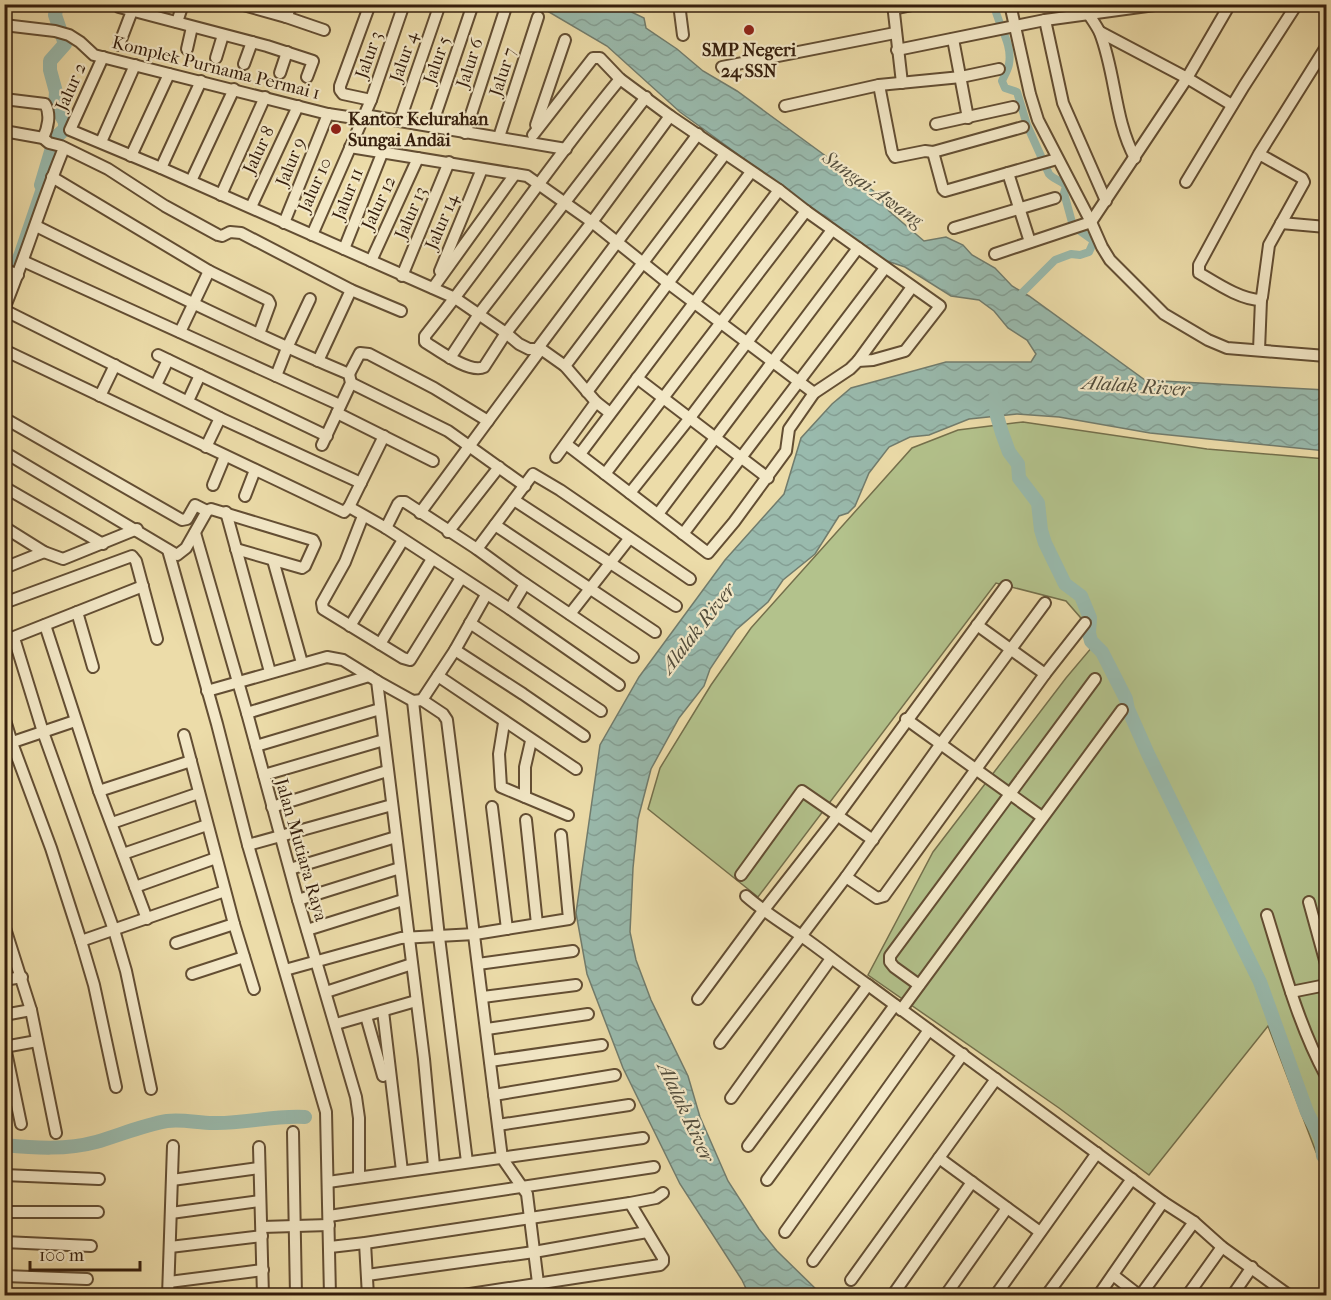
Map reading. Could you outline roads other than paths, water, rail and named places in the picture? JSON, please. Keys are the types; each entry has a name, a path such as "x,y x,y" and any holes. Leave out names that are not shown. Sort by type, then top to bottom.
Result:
{"street":[{"path":"177,22 183,4"},
{"path":"240,4 286,16 324,30"},
{"path":"286,16 292,4"},
{"path":"370,4 340,90 343,94 371,100"},
{"name":"Jalur 3","path":"362,117 371,100 404,4"},
{"name":"Jalur 4","path":"400,120 440,4"},
{"name":"Jalur 5","path":"432,125 473,4"},
{"name":"Jalur 6","path":"465,133 507,4"},
{"path":"679,4 683,35"},
{"path":"902,83 893,7 917,4"},
{"path":"1010,4 1006,28 1052,160 1091,222 1098,241 1110,260 1164,314 1208,340 1227,348 1326,356"},
{"path":"897,50 1045,20 1162,4"},
{"path":"995,254 1091,222 1136,158 1187,78 1230,4"},
{"path":"1186,182 1297,4"},
{"path":"119,7 252,42 313,61 307,77"},
{"path":"119,45 132,11"},
{"path":"1088,14 1100,32 1121,124 1136,158"},
{"name":"Jalur 7","path":"499,137 538,17"},
{"path":"1045,20 1063,103 1106,201"},
{"name":"Komplek Purnama Permai 1","path":"4,25 55,32 80,42 94,55 328,114 400,120 465,133 531,139 566,149"},
{"path":"186,49 192,27"},
{"path":"1100,32 1187,78 1232,105"},
{"path":"722,67 895,33"},
{"path":"216,58 223,35"},
{"path":"953,39 968,118"},
{"path":"531,139 565,40"},
{"path":"244,64 252,42"},
{"path":"1261,300 1243,296 1207,278 1199,273 1198,268 1259,154 1326,47"},
{"path":"280,73 287,52"},
{"name":"Jalur 2","path":"101,142 70,130 103,57"},
{"path":"531,139 593,58 600,58 620,79 670,116 779,190 940,306 906,351 873,360 858,361"},
{"path":"135,65 101,142 455,298 519,344 529,349 540,349 565,366 596,402 610,413"},
{"path":"785,106 879,85 961,77 999,69"},
{"path":"131,156 169,74"},
{"path":"620,79 537,184 424,339 425,342 450,358 475,369 480,370 484,367 506,333 670,116"},
{"path":"161,168 201,81"},
{"path":"879,85 895,157 925,151 933,152 1023,127"},
{"path":"191,181 234,89"},
{"path":"221,195 265,97"},
{"path":"450,358 479,314 646,97"},
{"path":"4,99 45,104 47,130 53,144 52,177 23,261 9,272 4,309 220,417 361,483"},
{"name":"Jalur 8","path":"251,207 298,106"},
{"path":"936,124 1014,107"},
{"name":"Jalur 9","path":"284,223 328,114"},
{"name":"Jalur 10","path":"312,235 362,117"},
{"path":"4,131 53,144 108,169 165,206 218,235 222,236 230,232 241,233 351,290 401,311"},
{"path":"420,513 698,134"},
{"path":"350,147 527,176 592,222 772,364 814,393"},
{"name":"Jalur 11","path":"344,249 383,151"},
{"path":"933,152 945,191 1052,160"},
{"path":"565,366 725,154"},
{"path":"1259,154 1302,178 1304,182 1269,245 1261,300 1259,350"},
{"name":"Jalur 12","path":"370,261 418,158"},
{"name":"Jalur 13","path":"402,276 449,162"},
{"name":"Jalur 14","path":"433,288 482,169"},
{"path":"587,392 752,172"},
{"path":"1008,173 1030,242"},
{"path":"433,288 515,174"},
{"path":"52,177 209,271 268,300 270,304 259,334"},
{"path":"580,454 779,190"},
{"path":"954,228 1055,198"},
{"path":"605,474 806,211"},
{"path":"1281,223 1326,227"},
{"path":"36,226 350,378 447,431 525,486"},
{"path":"630,493 832,230"},
{"path":"658,514 858,248"},
{"path":"23,261 276,376 433,461"},
{"path":"683,534 885,268"},
{"path":"180,332 209,271"},
{"path":"566,444 704,552 711,552 786,451 789,429 814,393 858,361 912,287"},
{"path":"318,361 351,290"},
{"path":"276,376 310,299"},
{"path":"4,350 345,512 384,436"},
{"path":"156,385 163,358 325,441 360,353 369,354 434,388 488,421"},
{"path":"100,396 115,365"},
{"path":"188,401 200,375"},
{"path":"637,378 768,478"},
{"path":"556,457 596,402"},
{"path":"206,447 220,417"},
{"path":"4,418 180,520 187,519 195,506 207,511 213,509 313,540 315,543 302,568 236,549"},
{"path":"4,452 168,550 180,554 186,549 207,511"},
{"path":"213,485 225,456"},
{"path":"448,532 499,467"},
{"path":"245,496 255,470"},
{"path":"477,549 533,474 690,579"},
{"path":"4,487 103,544"},
{"path":"514,500 676,606"},
{"path":"386,528 400,502 405,502 633,657"},
{"path":"349,507 386,528 510,609 619,685"},
{"path":"226,512 270,672"},
{"path":"363,516 345,562 322,605 323,609 410,660 460,578"},
{"path":"495,525 655,632"},
{"path":"6,529 44,552 63,559 136,529"},
{"name":"Jalan Mutiara Raya","path":"195,533 359,1110 359,1177"},
{"path":"570,614 629,539"},
{"path":"350,626 403,540"},
{"path":"168,550 248,845 326,1112 330,1296"},
{"path":"4,568 44,552"},
{"path":"4,603 132,556 136,561 157,639"},
{"path":"63,559 69,579"},
{"path":"380,644 432,559"},
{"path":"273,560 302,663"},
{"path":"510,609 525,584"},
{"path":"143,586 9,640 114,930 126,972 151,1089"},
{"path":"698,999 838,815 906,719 1006,586"},
{"path":"467,1162 439,937 418,701 455,650 486,595"},
{"path":"720,1043 846,877 1045,603"},
{"path":"77,612 93,667"},
{"path":"470,623 601,711"},
{"path":"846,877 877,898 884,896 975,769 1085,623"},
{"path":"45,625 99,791 147,919"},
{"path":"977,625 1045,674"},
{"path":"455,650 584,736"},
{"path":"207,691 322,657 337,658 443,714 447,720 502,1158 527,1194 538,1283"},
{"path":"438,676 576,770"},
{"path":"373,678 384,740 434,1166"},
{"path":"247,713 373,678"},
{"path":"919,985 894,967 890,962 890,956 1095,679"},
{"path":"256,746 380,709"},
{"path":"767,1180 898,1007 919,985 1122,710"},
{"path":"4,717 8,744 51,848 81,941 94,985 116,1087"},
{"path":"906,719 1042,817"},
{"path":"8,744 75,721"},
{"path":"504,723 499,754 501,788 568,815"},
{"path":"184,735 234,924 254,989"},
{"path":"264,775 384,740"},
{"path":"525,797 525,767 531,741"},
{"path":"99,791 190,760"},
{"path":"272,807 387,771"},
{"path":"741,875 802,791 873,840"},
{"path":"112,823 199,793"},
{"path":"248,845 392,805"},
{"path":"492,807 507,928"},
{"path":"526,820 537,924"},
{"path":"123,854 207,825"},
{"path":"285,970 315,960 407,937 475,934 570,918 561,835"},
{"path":"290,869 396,837"},
{"path":"135,887 216,858"},
{"path":"298,900 400,868"},
{"path":"81,941 225,891"},
{"path":"746,896 830,960 868,985 1163,1202 1194,1222 1222,1247 1289,1295"},
{"path":"307,930 403,900"},
{"path":"1309,902 1326,964"},
{"path":"1268,915 1291,992 1323,1060 1326,1076"},
{"path":"176,943 234,924"},
{"path":"4,925 8,945 22,977 31,1010 56,1133"},
{"path":"478,964 573,951"},
{"path":"192,974 244,957"},
{"path":"730,1098 830,960"},
{"path":"326,992 412,964"},
{"path":"4,980 22,977"},
{"path":"483,997 576,985"},
{"path":"748,1146 868,985"},
{"path":"1291,992 1326,985"},
{"path":"336,1024 416,1001"},
{"path":"4,1015 31,1010"},
{"path":"383,1011 402,1171"},
{"path":"487,1029 588,1014"},
{"path":"366,1016 383,1076"},
{"path":"785,1232 929,1030"},
{"path":"21,1124 5,1047 38,1041"},
{"path":"490,1061 602,1045"},
{"path":"813,1261 963,1054"},
{"path":"495,1095 615,1075"},
{"path":"851,1280 996,1079"},
{"path":"498,1125 629,1105"},
{"path":"293,1132 297,1296"},
{"path":"328,1182 643,1138"},
{"path":"168,1296 173,1146"},
{"path":"259,1147 263,1296"},
{"path":"995,1296 1097,1153"},
{"path":"939,1158 1040,1232"},
{"path":"170,1247 523,1186 654,1167"},
{"path":"172,1180 259,1168"},
{"path":"4,1175 99,1179"},
{"path":"1046,1296 1132,1179"},
{"path":"892,1296 972,1182"},
{"path":"330,1247 630,1203 659,1197 663,1192"},
{"path":"171,1213 260,1201"},
{"path":"1098,1296 1163,1202"},
{"path":"457,1296 660,1265 663,1258 630,1203"},
{"path":"945,1296 1007,1208"},
{"path":"4,1212 98,1212"},
{"path":"1113,1275 1140,1296 1194,1222"},
{"path":"367,1275 534,1252 647,1232"},
{"path":"4,1242 91,1246"},
{"path":"365,1243 368,1296"},
{"path":"1187,1296 1222,1247"},
{"path":"1232,1296 1252,1267"},
{"path":"169,1282 262,1270"},
{"path":"4,1276 87,1279"}],"water":[{"name":"Alalak River","path":"537,5 617,5 644,18 646,28 677,49 703,71 737,91 879,195 889,211 924,241 946,237 963,245 972,255 995,268 1012,286 1145,380 1326,390 1326,451 1150,433 1059,417 1017,414 969,419 929,435 910,437 889,447 869,473 855,506 848,513 839,516 815,554 783,580 768,602 736,630 710,669 704,686 679,718 651,769 638,819 630,932 636,960 651,1000 688,1076 700,1117 728,1181 759,1229 777,1251 822,1295 749,1295 742,1280 680,1184 623,1068 587,974 576,913 600,745 639,677 725,560 784,494 801,438 832,404 851,388 946,362 1031,362 1036,354 1027,340 1008,328 994,311 979,300 951,296 905,267 881,259 680,112 607,46"}],"waterway":[{"path":"41,185 55,138 65,129 65,122 55,105 56,92 50,70 50,61 65,44 55,15 57,4"},
{"path":"994,4 1010,56 1002,81 1005,88 1017,92 1027,125 1049,174 1066,186 1064,193 1073,226 1094,241 1089,252 1080,255 1071,254 1055,260 1016,299"},
{"path":"4,287 41,185"},
{"path":"995,398 1002,433 1009,452 1018,464 1019,478 1038,503 1045,543 1065,584 1081,596 1090,618 1091,641 1102,652 1126,699 1128,709 1148,754 1260,982 1307,1112 1321,1139 1323,1156"},
{"path":"4,1145 74,1146 96,1142 167,1121 225,1123 305,1117"}],"place":[{"name":"SMP Negeri 24 SSN","path":"749,30"},
{"name":"Kantor Kelurahan Sungai Andai","path":"336,129"}],"water label":[{"name":"Sungai Awang","path":"873,189"}]}
